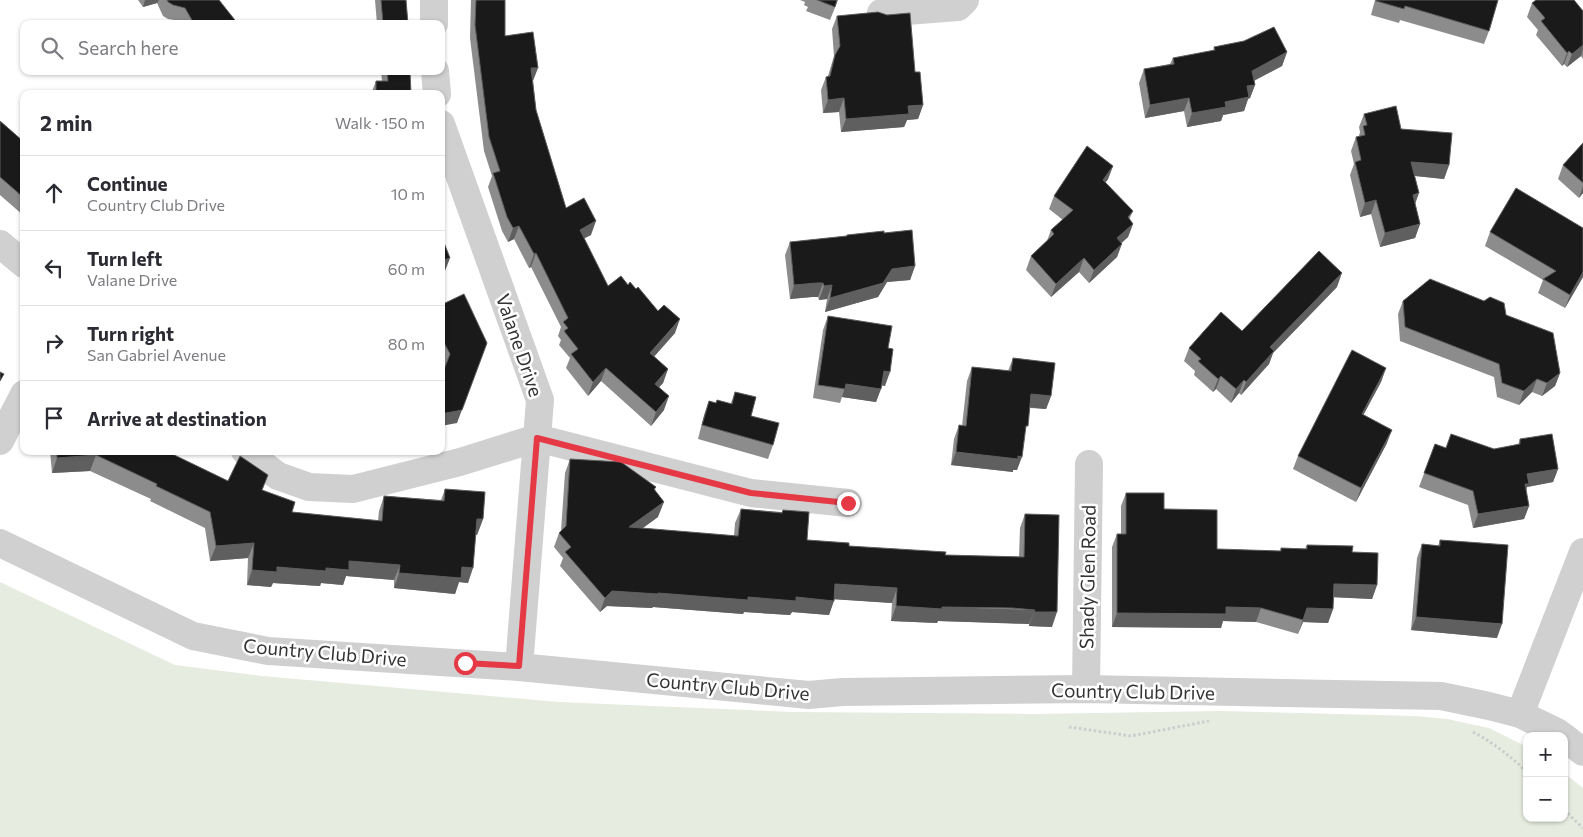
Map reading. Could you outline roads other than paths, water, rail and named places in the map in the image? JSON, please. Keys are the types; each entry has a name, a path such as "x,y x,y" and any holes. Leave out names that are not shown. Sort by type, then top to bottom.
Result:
{"street":[{"path":"434,0 434,20"},
{"path":"881,13 958,7 965,0"},
{"path":"435,75 437,90"},
{"name":"Valane Drive","path":"445,135 540,400 519,666"},
{"path":"0,244 20,261"},
{"path":"0,441 20,402"},
{"path":"250,455 278,476 308,487 353,489 460,462 537,438 751,493 848,503"},
{"name":"Shady Glen Road","path":"1086,689 1089,464"},
{"name":"Country Club Drive","path":"0,543 193,636 268,651 519,666 809,695 842,692 1086,689 1440,696 1520,714 1557,732"},
{"path":"1520,714 1583,552"},
{"name":"Country Club Drive","path":"1568,740 1583,752"}]}
